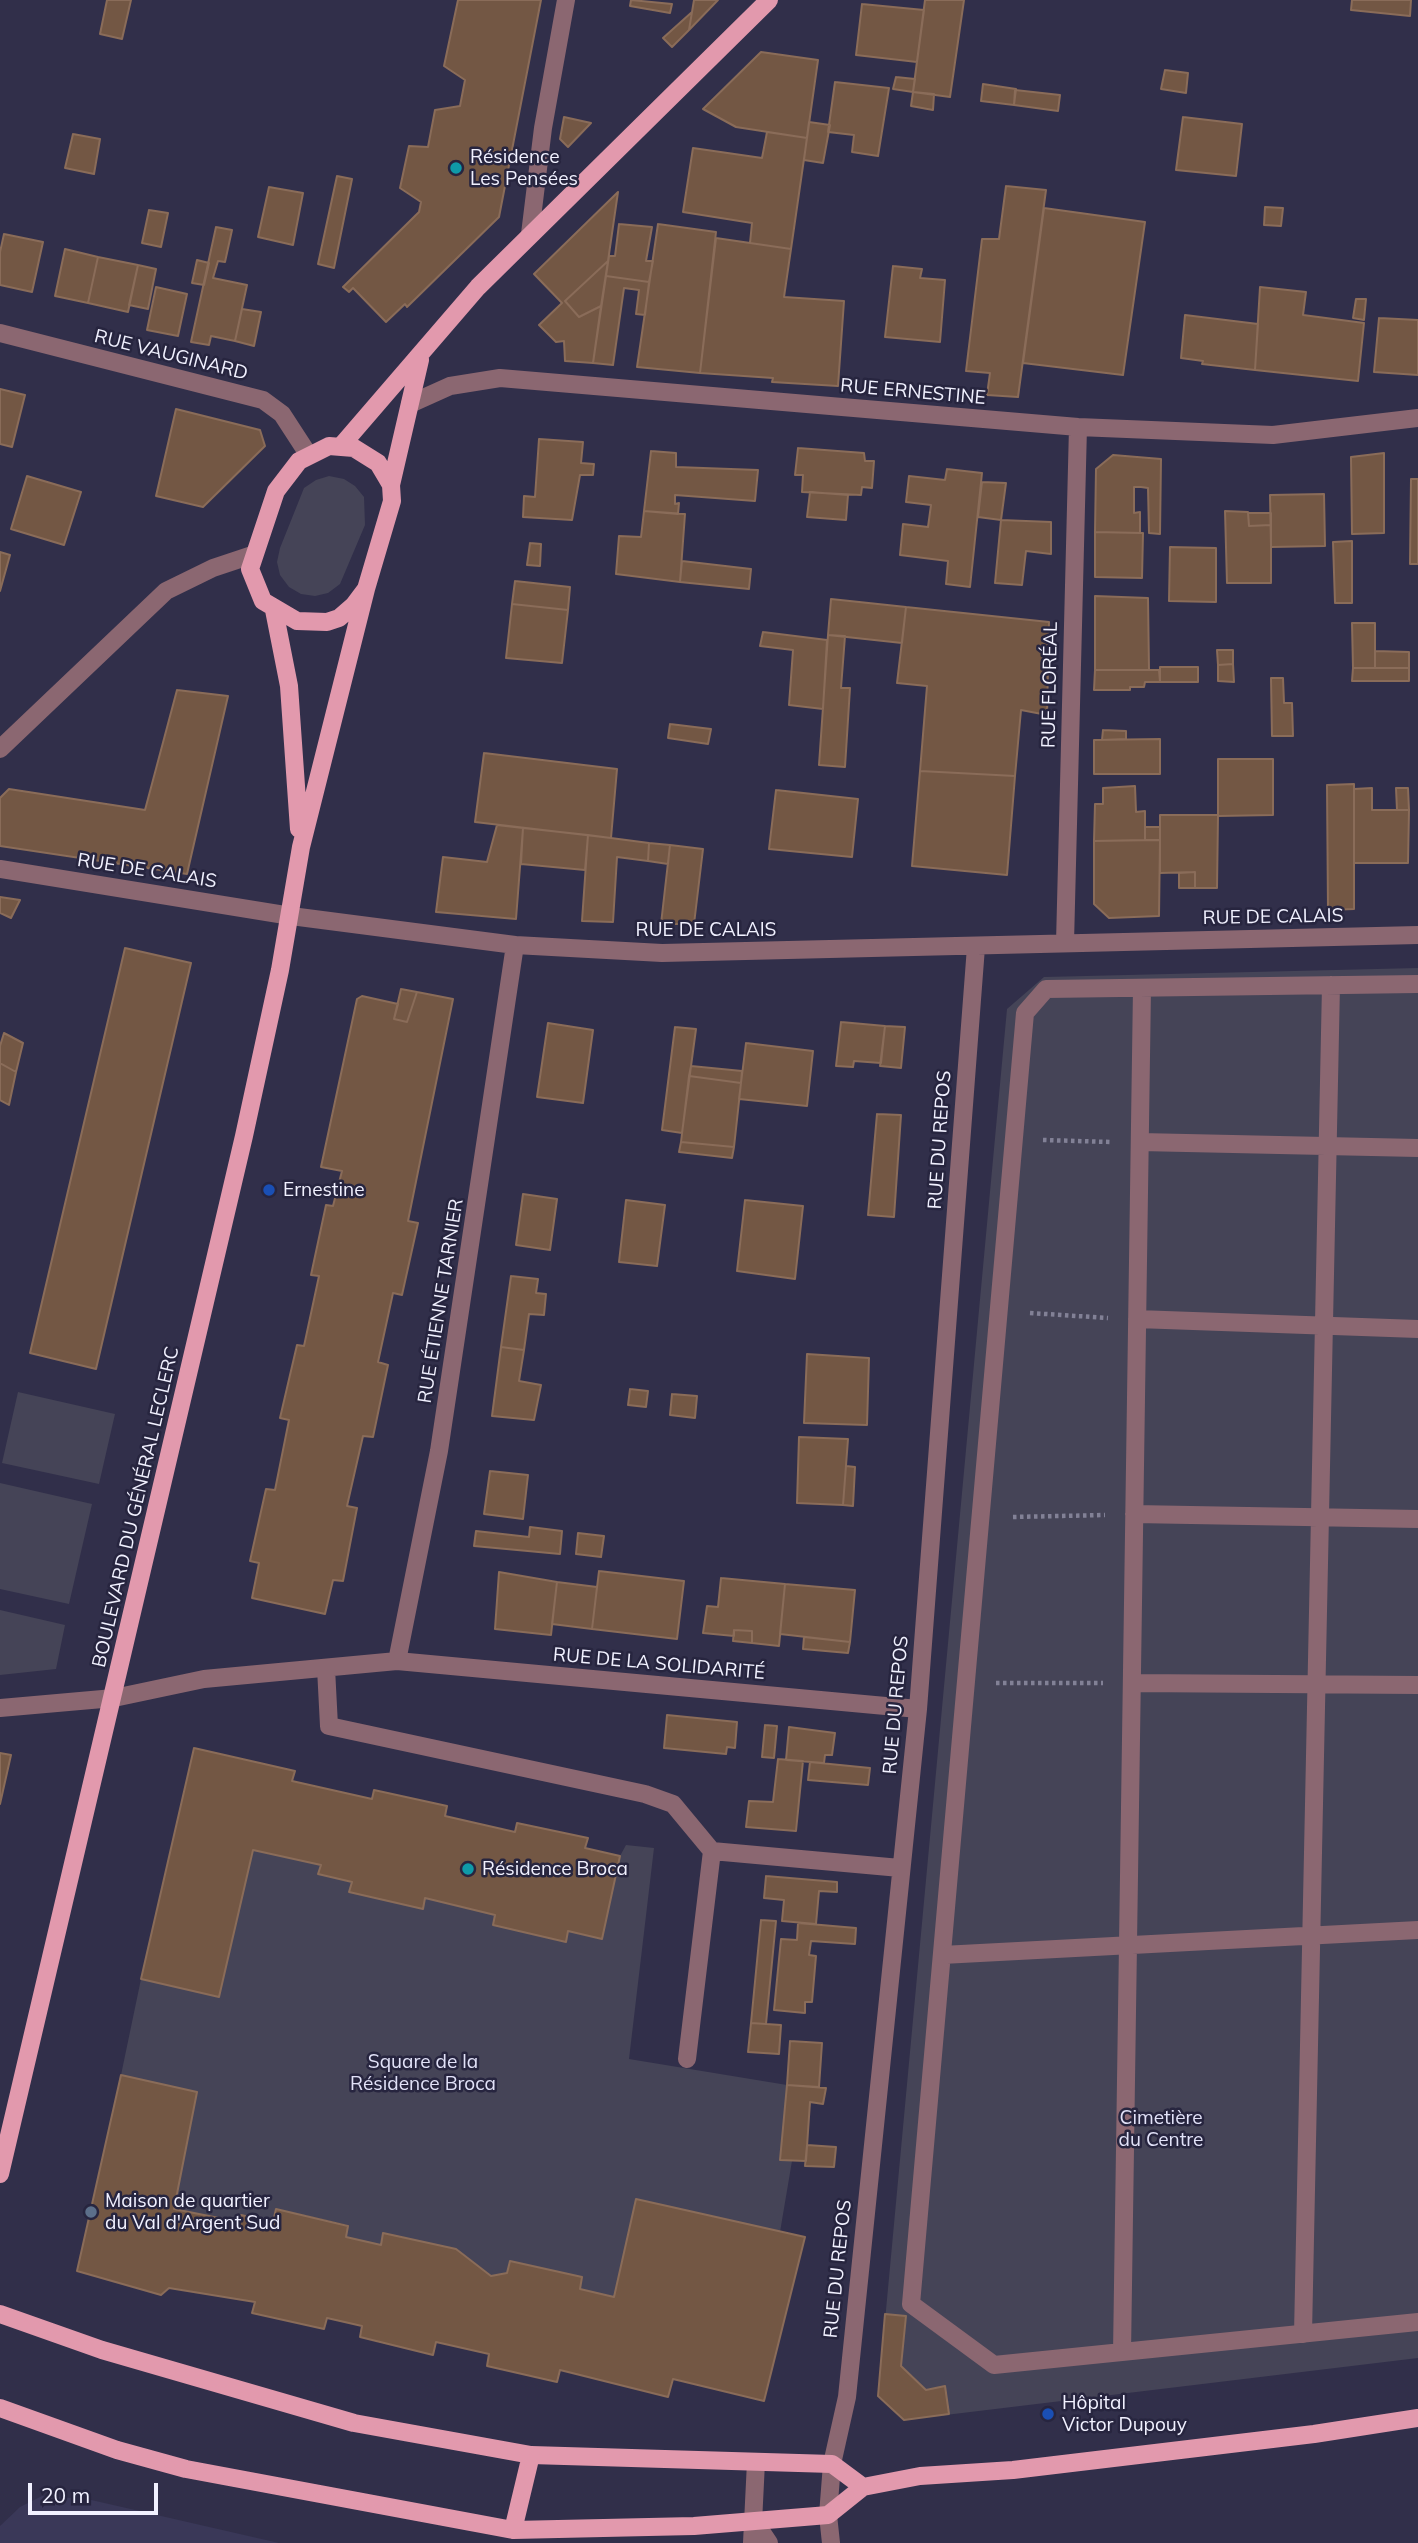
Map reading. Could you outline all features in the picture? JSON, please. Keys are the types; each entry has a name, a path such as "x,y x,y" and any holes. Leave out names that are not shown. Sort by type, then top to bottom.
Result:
{"main road":[{"path":"341,446 421,356 444,323 530,234 769,0"},
{"path":"391,485 385,471 372,458 354,448 341,446 329,446 308,454 289,472 276,491 250,569 256,590 274,610 297,621 327,622 348,611 366,589 392,501 391,485 421,356"},
{"name":"BOULEVARD DU GÉNÉRAL LECLERC","path":"0,2174 244,1136 290,916 301,847 366,589"},
{"name":"BOULEVARD DU GÉNÉRAL LECLERC","path":"274,610 289,686 301,847"},
{"path":"0,2314 102,2350 354,2423 531,2455 832,2464 863,2487"},
{"path":"0,2408 117,2450 186,2469 509,2536 755,2522 828,2515 863,2487 939,2473 1013,2470 1314,2434 1418,2418"},
{"path":"509,2536 531,2455"}],"street":[{"path":"530,234 543,128 566,0"},
{"name":"RUE VAUGINARD","path":"0,333 263,400 282,414 308,454"},
{"name":"RUE ERNESTINE","path":"410,404 450,386 500,378 1078,427 1273,435 1418,418"},
{"name":"RUE FLORÉAL","path":"1065,943 1078,427"},
{"path":"0,749 166,591 213,568 253,555"},
{"name":"RUE DE CALAIS","path":"0,869 290,916 515,945 662,953 1418,935"},
{"name":"RUE ÉTIENNE TARNIER","path":"397,1661 439,1451 515,945"},
{"name":"RUE DU REPOS","path":"831,2543 828,2515 832,2464 846,2397 918,1709 976,947"},
{"path":"1418,984 1046,989 1025,1013 911,2304 994,2365 1418,2322"},
{"path":"1303,2334 1331,985"},
{"path":"1122,2352 1142,988"},
{"path":"1140,1142 1418,1148"},
{"path":"1137,1319 1324,1328 1418,1329"},
{"path":"1134,1514 1418,1519"},
{"name":"RUE DE LA SOLIDARITÉ","path":"114,1698 204,1679 397,1661 918,1709"},
{"path":"326,1668 329,1726 645,1794 673,1804 712,1851 900,1868"},
{"path":"1132,1683 1418,1685"},
{"path":"0,1708 114,1698"},
{"path":"687,2059 712,1851"},
{"path":"942,1955 1418,1930"},
{"path":"752,2543 755,2522 755,2462"},
{"path":"755,2522 769,2543"}],"path":[{"path":"1014,1140 1140,1142"},
{"path":"999,1312 1137,1319"},
{"path":"981,1517 1134,1514"},
{"path":"966,1683 1132,1683"}],"shaded area":[{"path":"42,2496 87,2499 279,2543 0,2543 0,2526 20,2507"}],"green space":[{"path":"329,476 344,479 355,486 364,497 365,525 340,584 328,593 315,596 301,594 289,587 280,575 277,562 280,548 304,488"},
{"name":"Cimetière du Centre","path":"1418,968 1418,2358 904,2420 878,2396 1007,1009 1044,977"},
{"path":"18,1392 115,1414 99,1484 2,1463"},
{"path":"0,1483 92,1504 69,1604 0,1589"},
{"path":"0,1610 65,1625 56,1669 0,1675"},
{"name":"Square de la Résidence Broca","path":"626,1845 654,1848 629,2059 787,2085 780,2160 792,2161 780,2232 614,2297 580,2289 582,2277 511,2261 507,2273 491,2276 456,2249 381,2245 346,2237 348,2225 276,2209 273,2222 241,2215 239,2222 174,2209 197,2092 121,2075 141,1979 218,1997 253,1850 321,1865 319,1874 352,1882 350,1892 422,1909 425,1898 495,1915 494,1925 565,1942 568,1931 602,1939 620,1856"}],"building":[{"path":"107,0 131,0 122,39 100,34"},
{"name":"Résidence Les Pensées","path":"458,0 541,0 499,217 407,307 405,304 386,322 353,288 349,292 343,287 419,212 421,202 400,188 409,146 428,147 435,110 460,106 465,80 444,66"},
{"path":"631,0 672,4 670,13 630,6"},
{"path":"694,0 718,0 689,30"},
{"path":"925,0 964,0 950,97 913,92"},
{"path":"1352,0 1411,0 1410,16 1351,10"},
{"path":"862,4 924,10 917,62 856,55"},
{"path":"692,12 689,30 672,47 663,38"},
{"path":"761,52 818,60 807,138 736,127 703,109"},
{"path":"1165,70 1188,73 1186,93 1161,89"},
{"path":"896,77 915,79 913,92 893,89"},
{"path":"835,82 889,88 878,156 852,152 854,135 828,132"},
{"path":"983,84 1016,89 1014,105 981,101"},
{"path":"1015,90 1060,95 1058,111 1014,105"},
{"path":"913,92 934,94 933,110 911,106"},
{"path":"564,117 591,123 568,147 560,139"},
{"path":"1183,117 1242,124 1236,176 1176,170"},
{"path":"809,122 830,125 823,163 804,160"},
{"path":"767,132 807,138 791,249 750,243 752,223 683,212 693,148 762,158"},
{"path":"73,134 100,139 94,174 65,168"},
{"path":"337,176 352,179 334,268 318,264"},
{"path":"1006,186 1046,190 1018,397 987,395 990,373 966,371 982,239 999,239"},
{"path":"269,187 303,193 293,245 258,237"},
{"path":"618,192 608,261 565,301 579,317 601,306 593,363 565,361 564,341 556,342 539,325 562,303 534,274"},
{"path":"1265,207 1283,208 1281,226 1264,225"},
{"path":"1044,208 1145,222 1123,375 1023,363"},
{"path":"149,210 168,213 161,247 142,243"},
{"path":"619,224 652,227 646,261 653,261 649,282 606,276 609,256 615,256"},
{"path":"658,224 716,232 700,373 637,367"},
{"path":"216,227 232,230 225,262 218,261 213,278 247,285 235,341 211,336 209,345 191,342"},
{"path":"4,234 43,242 32,292 0,285 0,252"},
{"path":"716,238 791,249 784,297 844,301 838,386 772,382 773,378 700,373"},
{"path":"65,249 98,257 88,303 55,296"},
{"path":"98,257 138,265 128,312 88,303"},
{"path":"197,260 209,263 204,285 192,283"},
{"path":"608,261 601,306 579,317 565,301"},
{"path":"138,265 156,269 148,309 129,305"},
{"path":"893,266 922,269 920,278 945,280 940,342 885,337"},
{"path":"606,276 649,282 645,315 636,314 639,290 624,288 613,365 593,363"},
{"path":"156,287 187,294 178,336 147,330"},
{"path":"1260,287 1306,292 1303,315 1364,323 1358,381 1255,370"},
{"path":"1356,299 1366,299 1364,320 1353,318"},
{"path":"242,309 261,312 254,346 235,341"},
{"path":"1185,315 1258,324 1255,370 1202,364 1203,361 1181,358"},
{"path":"1379,318 1418,320 1418,375 1374,372"},
{"path":"0,389 25,395 12,447 0,444"},
{"path":"176,409 260,430 265,446 203,507 156,496"},
{"path":"539,439 583,442 581,463 594,464 593,475 580,475 572,520 523,517 524,496 535,497"},
{"path":"798,448 864,453 865,461 874,461 872,488 862,487 861,495 802,492 803,475 795,475"},
{"path":"651,451 676,453 676,467 758,470 755,501 675,495 675,504 679,503 678,514 644,511"},
{"path":"1384,453 1384,533 1352,534 1351,457"},
{"path":"1113,455 1161,459 1160,534 1149,533 1148,488 1141,487 1134,487 1134,513 1140,512 1140,533 1095,532 1096,469"},
{"path":"947,469 982,473 970,587 946,584 948,561 900,555 903,524 928,527 931,505 906,502 909,476 945,480"},
{"path":"27,476 81,492 64,545 11,529"},
{"path":"1411,479 1418,479 1418,564 1410,564"},
{"path":"982,482 1006,483 1001,520 978,517"},
{"path":"810,492 848,495 846,520 807,517"},
{"path":"1324,494 1325,546 1271,547 1270,495"},
{"path":"644,511 685,514 680,582 616,574 619,536 641,537"},
{"path":"1225,511 1248,512 1249,526 1271,525 1271,583 1227,583"},
{"path":"1248,513 1271,513 1271,525 1249,526"},
{"path":"1001,520 1051,522 1051,554 1026,551 1022,585 995,583"},
{"path":"1095,532 1143,533 1142,578 1095,577"},
{"path":"1352,541 1352,603 1335,603 1333,542"},
{"path":"530,543 541,544 540,566 527,565"},
{"path":"1170,547 1216,548 1216,602 1169,601"},
{"path":"0,552 10,555 0,591"},
{"path":"682,561 751,569 749,589 680,582"},
{"path":"515,581 570,587 568,610 512,604"},
{"path":"1095,596 1148,598 1149,670 1095,670"},
{"path":"831,599 906,607 902,643 828,635"},
{"path":"512,604 568,610 562,663 506,658"},
{"path":"906,607 1049,622 1047,715 1021,710 1015,776 920,771 927,686 897,683"},
{"path":"1352,623 1375,623 1375,668 1353,668"},
{"path":"763,632 827,640 823,709 789,705 793,650 760,646"},
{"path":"828,635 845,636 841,688 850,688 845,767 819,765"},
{"path":"1217,650 1233,650 1233,664 1218,665"},
{"path":"1375,651 1409,652 1409,668 1375,668"},
{"path":"1233,664 1234,682 1218,681 1218,665"},
{"path":"1160,667 1198,667 1198,682 1160,682"},
{"path":"1353,668 1409,668 1409,681 1352,681"},
{"path":"1095,670 1159,670 1160,682 1145,682 1144,687 1130,687 1130,690 1094,690"},
{"path":"1271,678 1283,678 1284,703 1292,703 1293,736 1272,736"},
{"path":"177,690 228,696 187,874 0,846 0,798 9,789 145,810"},
{"path":"670,724 711,729 708,744 668,738"},
{"path":"1103,730 1126,731 1126,739 1102,740"},
{"path":"1160,739 1160,774 1094,774 1094,740"},
{"path":"484,753 617,769 611,838 475,822"},
{"path":"1218,759 1273,759 1273,815 1218,816"},
{"path":"920,771 1015,776 1007,875 912,866"},
{"path":"1354,784 1354,909 1328,910 1327,785"},
{"path":"1135,786 1136,812 1145,811 1145,840 1094,841 1095,804 1103,804 1103,788"},
{"path":"1372,788 1372,810 1409,810 1408,863 1354,863 1354,789"},
{"path":"1396,788 1408,788 1409,810 1397,810"},
{"path":"776,790 858,799 852,857 769,849"},
{"path":"1160,815 1218,815 1217,888 1195,888 1195,872 1160,873"},
{"path":"497,825 523,828 516,919 436,912 443,857 487,862"},
{"path":"1145,827 1160,827 1160,840 1145,840"},
{"path":"523,828 588,835 585,870 521,864"},
{"path":"588,835 649,843 648,861 617,857 613,922 582,921"},
{"path":"1160,840 1159,916 1109,918 1094,904 1094,841"},
{"path":"649,843 670,845 668,864 648,861"},
{"path":"670,845 703,849 694,924 661,924"},
{"path":"1195,872 1195,888 1179,888 1179,873"},
{"path":"0,897 20,900 11,918 0,913"},
{"path":"125,948 191,963 96,1369 30,1353"},
{"path":"401,989 417,992 407,1022 394,1019"},
{"path":"417,992 453,999 408,1221 418,1223 402,1295 393,1293 378,1362 388,1365 373,1437 363,1436 347,1506 357,1508 343,1581 333,1580 325,1614 252,1598 259,1563 250,1561 266,1489 275,1490 289,1420 280,1418 297,1345 304,1346 319,1276 311,1275 326,1205 333,1206 342,1171 321,1167 357,999 362,996 398,1004 394,1019 407,1022"},
{"path":"841,1022 885,1026 881,1063 854,1061 853,1067 836,1066"},
{"path":"548,1023 593,1030 583,1103 537,1097"},
{"path":"885,1026 905,1027 901,1068 880,1066"},
{"path":"675,1027 696,1029 682,1133 662,1130"},
{"path":"4,1033 23,1043 16,1072 0,1063 0,1046"},
{"path":"746,1043 813,1051 807,1106 739,1099"},
{"path":"0,1063 16,1072 9,1105 0,1100"},
{"path":"691,1066 742,1071 741,1083 689,1076"},
{"path":"689,1076 741,1083 734,1147 681,1142"},
{"path":"877,1114 901,1115 894,1217 868,1215"},
{"path":"681,1142 734,1147 732,1158 679,1152"},
{"path":"523,1194 557,1199 550,1250 516,1245"},
{"path":"626,1200 665,1205 657,1266 619,1262"},
{"path":"745,1200 803,1206 795,1279 737,1271"},
{"path":"511,1276 538,1279 536,1293 546,1294 544,1315 529,1314 524,1350 501,1347"},
{"path":"501,1347 524,1350 519,1381 541,1385 534,1420 492,1416"},
{"path":"807,1354 869,1358 867,1425 804,1423"},
{"path":"630,1389 648,1391 646,1407 628,1405"},
{"path":"672,1394 697,1396 695,1418 670,1415"},
{"path":"799,1437 848,1439 843,1505 797,1503"},
{"path":"846,1466 855,1467 853,1506 843,1505"},
{"path":"490,1471 528,1475 523,1519 484,1514"},
{"path":"530,1527 562,1531 560,1554 474,1546 476,1531 529,1537"},
{"path":"578,1533 604,1536 601,1557 576,1554"},
{"path":"599,1571 684,1581 677,1639 592,1629"},
{"path":"499,1572 557,1582 551,1635 495,1629"},
{"path":"721,1578 785,1584 779,1646 752,1643 752,1631 734,1630 734,1636 703,1633 707,1606 718,1607"},
{"path":"557,1582 597,1587 592,1629 552,1624"},
{"path":"785,1584 855,1590 850,1642 780,1634"},
{"path":"734,1630 752,1631 752,1643 733,1641"},
{"path":"804,1637 850,1642 848,1653 803,1649"},
{"path":"667,1715 737,1722 735,1748 727,1747 726,1754 664,1748"},
{"path":"765,1725 777,1726 774,1758 762,1757"},
{"path":"789,1727 835,1733 832,1755 825,1755 824,1763 786,1760"},
{"name":"Résidence Broca","path":"194,1748 295,1771 292,1781 372,1799 374,1790 447,1806 445,1816 515,1832 517,1823 588,1838 585,1848 620,1856 602,1939 568,1931 566,1942 493,1925 495,1915 425,1898 423,1909 349,1892 352,1882 318,1874 321,1865 253,1850 219,1997 141,1979"},
{"path":"0,1753 11,1755 0,1804"},
{"path":"778,1759 803,1761 796,1831 746,1827 749,1801 773,1802"},
{"path":"810,1762 870,1768 868,1785 808,1780"},
{"path":"766,1876 837,1882 837,1892 819,1891 816,1924 782,1921 784,1900 764,1898"},
{"path":"761,1920 776,1921 766,2024 751,2023"},
{"path":"798,1923 856,1928 855,1944 811,1941 809,1955 816,1956 812,2002 805,2002 805,2013 774,2010 781,1939 797,1940"},
{"path":"751,2023 781,2025 779,2054 748,2052"},
{"path":"790,2041 822,2043 819,2087 787,2085"},
{"path":"121,2075 197,2092 174,2209 239,2222 241,2215 273,2222 276,2209 348,2226 346,2237 381,2245 383,2233 456,2249 491,2276 507,2273 510,2261 582,2277 580,2289 614,2297 636,2199 805,2237 764,2401 673,2379 668,2397 560,2370 557,2382 487,2366 489,2354 436,2342 433,2355 360,2337 362,2326 327,2318 324,2329 252,2313 255,2302 169,2288 161,2295 77,2271"},
{"path":"787,2085 826,2088 823,2104 810,2102 806,2161 780,2160"},
{"path":"807,2145 836,2147 834,2167 805,2166"},
{"path":"885,2314 906,2316 901,2366 926,2390 945,2386 949,2414 904,2420 878,2396"}],"place":[{"name":"Résidence Les Pensées","path":"456,168"},
{"name":"Ernestine","path":"269,1190"},
{"name":"Résidence Broca","path":"468,1869"},
{"name":"Maison de quartier du Val d'Argent Sud","path":"91,2212"},
{"name":"Hôpital Victor Dupouy","path":"1048,2414"}]}
